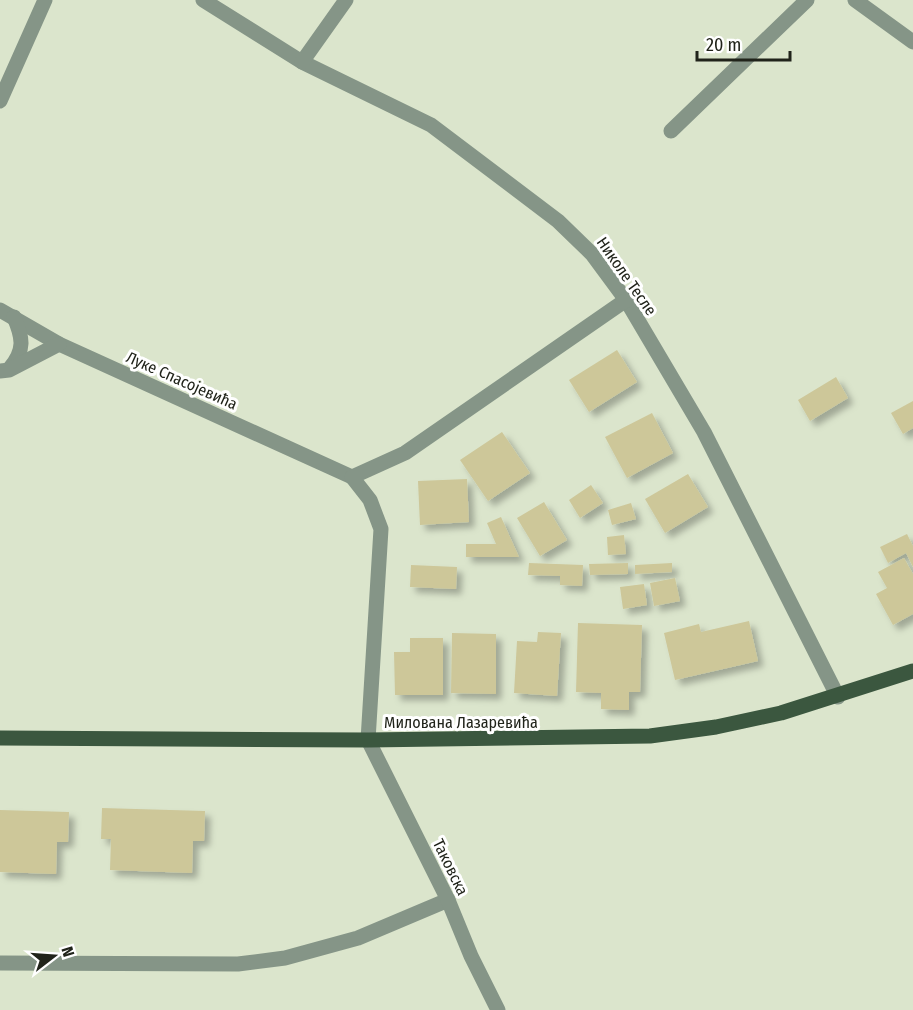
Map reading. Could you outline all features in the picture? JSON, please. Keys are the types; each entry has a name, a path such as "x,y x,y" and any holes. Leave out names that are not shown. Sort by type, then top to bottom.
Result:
{"main road":[{"name":"Милована Лазаревића","path":"0,738 368,740 650,736 717,727 838,697 913,671"}],"street":[{"path":"0,101 45,0"},
{"name":"Николе Тесле","path":"203,0 302,62 431,125 494,170 576,236 626,300 704,432 838,697"},
{"path":"302,62 346,0"},
{"path":"671,131 807,0"},
{"path":"855,0 913,42"},
{"path":"352,477 405,453 626,300"},
{"path":"4,370 22,352 23,343 7,313"},
{"name":"Луке Спасојевића","path":"7,313 59,344 352,477 370,500 381,529 368,740"},
{"path":"4,370 59,344"},
{"name":"Таковска","path":"368,740 448,900 471,956 498,1010"},
{"path":"0,963 238,964 285,958 358,938 448,900"}],"building":[{"path":"617,350 637,382 589,412 569,380"},
{"path":"836,377 848,398 810,421 798,400"},
{"path":"913,401 913,428 903,434 891,413"},
{"path":"652,413 673,453 627,478 605,437"},
{"path":"502,432 530,473 488,501 460,460"},
{"path":"688,474 708,507 665,533 645,499"},
{"path":"467,479 469,522 420,525 418,481"},
{"path":"591,485 603,503 580,518 569,500"},
{"path":"544,502 567,540 540,556 517,518"},
{"path":"631,503 636,519 612,525 608,510"},
{"path":"501,517 519,557 466,557 466,544 496,544 487,523"},
{"path":"907,534 913,546 913,567 906,553 888,563 880,547"},
{"path":"624,535 626,554 608,555 607,537"},
{"path":"904,558 913,574 913,614 893,625 876,594 887,588 878,572"},
{"path":"529,563 583,565 582,586 560,585 560,576 528,575"},
{"path":"628,563 628,574 590,575 589,564"},
{"path":"672,563 672,572 635,574 635,565"},
{"path":"411,565 457,567 456,589 410,587"},
{"path":"675,578 680,601 654,606 650,583"},
{"path":"644,584 647,605 623,609 620,587"},
{"path":"749,621 758,661 675,680 664,633 699,624 701,632"},
{"path":"578,623 642,625 640,692 629,692 629,710 601,709 601,693 576,692"},
{"path":"538,632 561,633 557,696 514,693 517,641 537,642"},
{"path":"452,633 496,634 496,694 451,693"},
{"path":"410,638 443,638 443,695 395,695 394,652 410,652"},
{"path":"102,808 205,811 204,841 193,841 192,873 110,870 111,839 101,839"},
{"path":"0,810 69,812 68,842 57,842 56,874 0,872"}]}
